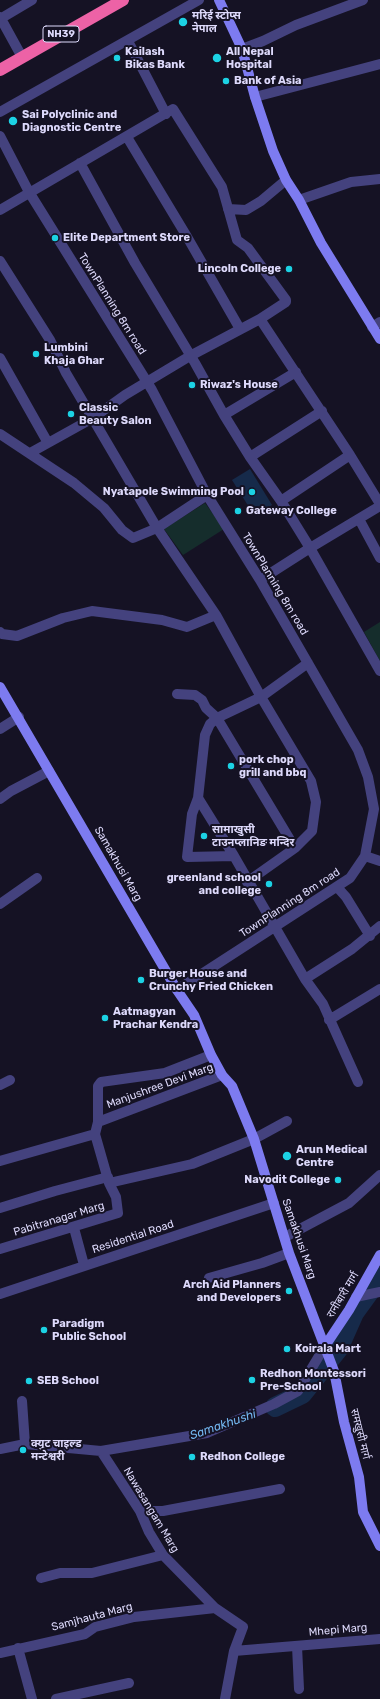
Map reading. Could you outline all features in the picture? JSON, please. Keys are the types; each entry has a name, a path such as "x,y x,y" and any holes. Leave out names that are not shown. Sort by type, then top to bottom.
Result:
{"highway":[{"name":"NH39","path":"0,70 123,0"}],"main road":[{"path":"219,0 242,49 255,97 273,151 286,180 299,200 321,243 376,324 380,340"},
{"name":"Samakhusi Marg","path":"0,687 19,717 177,990 194,1015 211,1055 222,1075 232,1086 254,1139 289,1253 334,1371"},
{"name":"रानीबारी मार्ग","path":"326,1348 380,1255"},
{"name":"समखुसी मार्ग","path":"334,1371 344,1422 359,1477 363,1512 380,1546"}],"street":[{"path":"22,57 0,18 32,0"},
{"path":"0,112 100,55 128,42 200,0"},
{"path":"242,49 263,41 296,25 363,0"},
{"path":"128,42 166,114"},
{"path":"255,97 380,64"},
{"path":"0,210 173,109 222,187 237,240 248,248 286,300 286,302 260,319 190,356 147,382 93,418 30,453"},
{"name":"TownPlanning 8m road","path":"0,136 29,192 147,382 207,495 260,580 358,750 368,777 377,809 364,856 350,878 276,928 177,990"},
{"path":"127,137 240,329"},
{"path":"80,163 134,263 224,415 310,548 379,668"},
{"path":"299,200 351,182 380,179"},
{"path":"228,209 246,210 286,180"},
{"path":"0,261 50,340 66,373 157,528 216,615 261,697 312,781 316,802 312,831 295,848 247,882"},
{"path":"260,319 322,411 380,505 360,519 310,548 260,580"},
{"path":"0,358 48,444"},
{"path":"224,415 296,372"},
{"path":"250,457 322,411"},
{"path":"0,434 74,483 104,508 122,530 134,538 157,528 207,495"},
{"path":"281,501 350,455"},
{"path":"360,519 380,558"},
{"path":"0,632 2,634 17,636 63,618 92,611 162,620 187,627 216,615"},
{"path":"234,856 187,857 192,814 198,798 205,735 210,724 217,718 261,697 308,663"},
{"path":"177,694 195,695 202,700 206,708 217,718 295,848"},
{"path":"0,729 19,717"},
{"path":"0,799 11,791 49,771"},
{"path":"198,798 234,856 247,882 276,928 305,979 323,1004 358,1082"},
{"path":"364,856 380,861"},
{"path":"0,904 37,878"},
{"path":"337,887 346,897 370,936"},
{"path":"305,979 336,960 370,936 380,926"},
{"path":"330,1020 380,990"},
{"path":"98,1122 98,1086 101,1082 165,1073 211,1055"},
{"name":"Manjushree Devi Marg","path":"95,1134 98,1122 222,1075"},
{"path":"0,1084 10,1080"},
{"path":"0,1208 109,1180 192,1164 254,1139 286,1121"},
{"path":"0,1161 95,1134 109,1180"},
{"path":"284,1237 349,1203 380,1175"},
{"name":"Pabitranagar Marg","path":"0,1249 74,1228 118,1212 116,1197 109,1180"},
{"name":"Residential Road","path":"0,1294 274,1203"},
{"path":"74,1228 84,1265"},
{"path":"209,1278 262,1263 289,1253"},
{"path":"356,1297 380,1292"},
{"path":"0,1449 25,1444 101,1451 207,1433 274,1404 298,1391 326,1348"},
{"path":"22,1401 25,1444"},
{"name":"Nawasangam Marg","path":"101,1451 140,1511 149,1532 163,1555 215,1608 243,1627 234,1650"},
{"path":"140,1511 162,1511 280,1489"},
{"path":"41,1578 60,1573 92,1573 163,1555"},
{"name":"Samjhauta Marg","path":"0,1653 85,1634 95,1627 134,1617 215,1608"},
{"name":"Mhepi Marg","path":"234,1650 380,1639"},
{"name":"Mhepi Marg","path":"297,1646 299,1690"},
{"path":"18,1648 32,1699"},
{"path":"225,1699 234,1650"},
{"path":"56,1699 129,1683"}],"green space":[{"path":"205,503 224,529 183,555 164,529"},
{"path":"380,622 380,661 364,632"}],"water":[{"name":"Nyatapole Swimming Pool","path":"250,469 272,505 254,515 232,480"}],"waterway":[{"name":"Samakhushi","path":"275,1407 302,1394 338,1349 354,1313 380,1277"}],"place":[{"name":"मरिई स्टोप्स नेपाल","path":"183,22"},
{"name":"Kailash Bikas Bank","path":"117,58"},
{"name":"All Nepal Hospital","path":"217,58"},
{"name":"Bank of Asia","path":"226,81"},
{"name":"Sai Polyclinic and Diagnostic Centre","path":"13,121"},
{"name":"Elite Department Store","path":"55,238"},
{"name":"Lincoln College","path":"289,269"},
{"name":"Lumbini Khaja Ghar","path":"36,354"},
{"name":"Riwaz's House","path":"192,385"},
{"name":"Classic Beauty Salon","path":"71,414"},
{"name":"Nyatapole Swimming Pool","path":"252,492"},
{"name":"Gateway College","path":"238,511"},
{"name":"pork chop grill and bbq","path":"231,766"},
{"name":"सामाखुसी टाउनप्लानिङ मन्दिर","path":"204,836"},
{"name":"greenland school and college","path":"269,884"},
{"name":"Burger House and Crunchy Fried Chicken","path":"141,980"},
{"name":"Aatmagyan Prachar Kendra","path":"105,1018"},
{"name":"Arun Medical Centre","path":"287,1156"},
{"name":"Navodit College","path":"338,1180"},
{"name":"Arch Aid Planners and Developers","path":"289,1291"},
{"name":"Paradigm Public School","path":"44,1330"},
{"name":"Koirala Mart","path":"287,1349"},
{"name":"Redhon Montessori Pre-School","path":"252,1380"},
{"name":"SEB School","path":"29,1381"},
{"name":"क्युट चाइल्ड मन्टेश्वरी","path":"23,1450"},
{"name":"Redhon College","path":"192,1457"}]}
